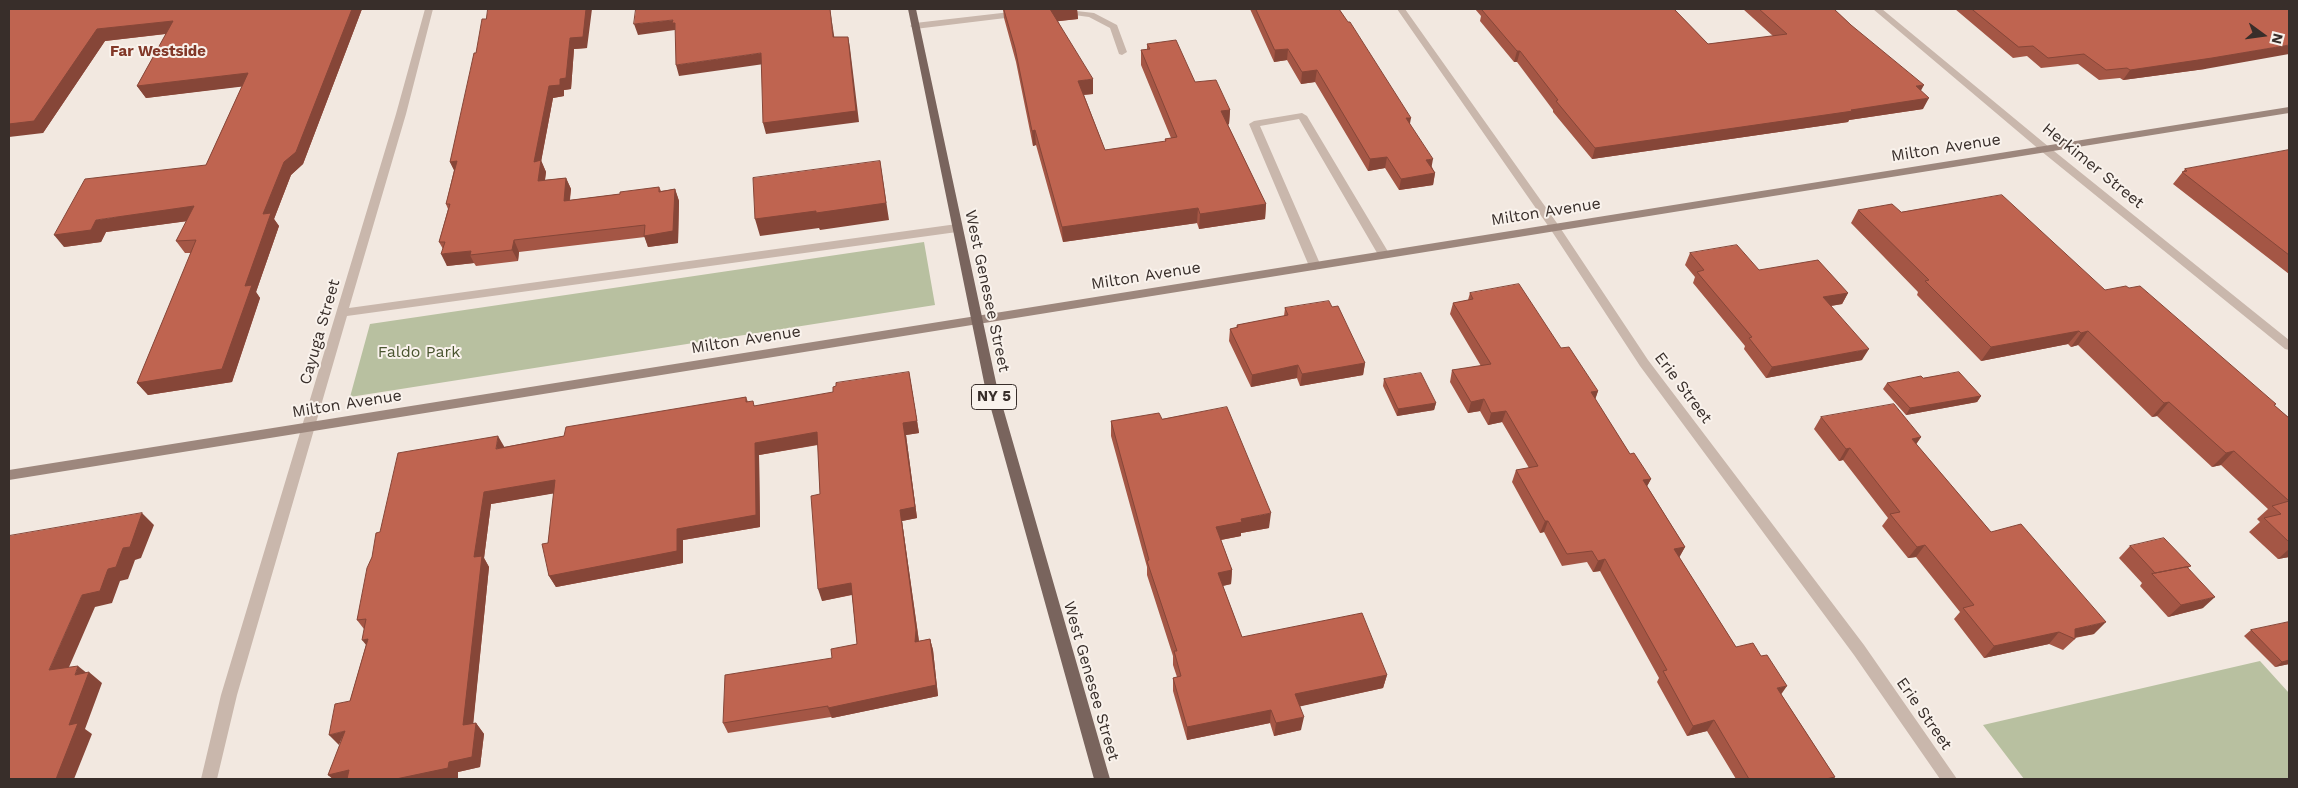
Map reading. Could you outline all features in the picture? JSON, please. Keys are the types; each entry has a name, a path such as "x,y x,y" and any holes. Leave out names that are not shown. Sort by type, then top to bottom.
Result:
{"main road":[{"name":"West Genesee Street","path":"912,9 991,387 1102,779"}],"street":[{"name":"Cayuga Street","path":"209,779 229,695 401,114 428,9"},
{"name":"Erie Street","path":"1401,9 1455,83 1555,228 1644,363 1859,650 1949,779"},
{"name":"Herkimer Street","path":"1877,9 2045,149 2289,346"},
{"path":"1051,11 1091,15 1104,20 1114,27 1122,52"},
{"path":"915,26 1033,13"},
{"name":"Milton Avenue","path":"9,475 2289,110"},
{"path":"1315,266 1254,124 1302,116 1384,255"},
{"path":"343,313 958,228"}],"green space":[{"name":"Faldo Park","path":"924,242 935,305 350,397 370,324"},
{"path":"2260,661 2289,693 2289,779 2024,779 1983,725"}],"building":[{"path":"9,9 352,9 296,152 284,162 263,214 271,213 245,286 252,285 222,369 137,383 196,240 176,241 194,206 96,220 91,230 54,235 85,179 206,165 248,73 137,86 173,21 97,29 34,121 9,124"},
{"path":"488,9 586,9 583,37 570,38 566,78 560,79 560,85 549,86 534,162 541,160 538,181 566,178 564,201 659,187 659,192 675,189 673,231 644,236 645,225 514,240 512,250 470,255 471,251 441,254 445,242 439,242 450,204 446,204 457,161 450,162 474,53 476,53 482,19 486,19"},
{"path":"636,9 830,9 833,37 848,37 856,111 763,123 761,53 676,65 675,23 672,23 673,20 634,24"},
{"path":"1004,9 1050,9 1093,79 1078,81 1105,150 1166,141 1165,139 1177,137 1141,50 1150,49 1147,44 1176,40 1195,82 1216,80 1230,110 1221,111 1266,204 1200,214 1198,208 1062,227 1035,130 1032,131 1015,48"},
{"path":"1256,9 1339,9 1348,22 1350,22 1411,118 1406,118 1433,159 1426,160 1435,173 1401,179 1387,157 1370,159 1317,70 1302,72 1288,49 1275,50"},
{"path":"1674,9 1708,44 1787,34 1759,9 1834,9 1924,85 1916,86 1929,98 1851,110 1853,111 1595,148 1556,101 1558,100 1520,51 1517,51 1482,10"},
{"path":"1972,9 2289,9 2289,45 2130,70 2127,68 2106,70 2084,54 2048,58 2033,46 2019,47"},
{"path":"2289,150 2289,255 2182,172 2187,171 2185,169"},
{"path":"880,161 886,203 755,219 753,178"},
{"path":"2002,195 2105,290 2126,286 2129,288 2140,286 2276,404 2274,405 2289,418 2289,501 2234,451 2226,453 2169,402 2164,403 2088,331 1991,347 1925,281 1929,280 1858,210 1892,204 1901,212"},
{"path":"1737,245 1759,270 1818,260 1848,293 1823,297 1869,349 1772,367 1749,338 1752,337 1697,272 1704,270 1690,253"},
{"path":"1519,284 1561,348 1569,347 1598,391 1591,392 1630,454 1634,453 1651,479 1643,480 1685,547 1674,549 1736,647 1753,643 1761,656 1767,655 1787,686 1777,688 1835,777 1826,779 1749,779 1714,720 1693,726 1663,671 1667,670 1605,559 1598,561 1592,551 1567,554 1548,521 1545,521 1516,470 1538,466 1506,411 1491,413 1484,399 1471,402 1452,370 1491,364 1453,303 1473,299 1470,293"},
{"path":"1329,301 1332,307 1338,306 1365,363 1302,374 1298,365 1252,375 1230,329 1238,327 1237,325 1288,315 1285,308"},
{"path":"909,372 917,421 903,423 915,507 900,510 916,630 915,642 930,639 936,685 828,708 828,706 723,723 725,675 832,658 831,649 857,644 851,583 818,589 811,496 820,494 817,432 755,443 756,515 677,529 677,551 549,576 542,544 548,543 555,480 484,492 474,557 482,556 463,725 476,723 472,757 449,762 448,768 396,779 347,779 349,770 328,775 345,731 329,735 335,704 350,701 368,639 362,640 366,619 357,620 367,568 372,557 376,533 380,532 398,453 498,436 496,449 564,436 566,427 746,397 746,402 753,401 754,406 833,392 833,387 836,386 836,383"},
{"path":"1959,372 1981,396 1910,408 1887,383 1921,376 1923,378"},
{"path":"1421,373 1436,403 1398,409 1384,379"},
{"path":"1894,404 1921,437 1912,439 1991,532 2021,524 2106,622 2075,629 2075,639 2059,632 1994,646 1963,608 1974,605 1925,545 1917,547 1890,514 1900,512 1850,448 1846,449 1821,417"},
{"path":"1227,407 1271,513 1241,519 1242,522 1216,527 1232,570 1218,573 1242,637 1362,613 1387,675 1295,694 1304,717 1276,723 1271,710 1187,727 1173,678 1181,676 1174,651 1177,651 1147,561 1149,560 1111,421 1159,413 1162,419"},
{"path":"2289,501 2289,542 2264,518 2281,514 2272,506"},
{"path":"142,513 130,547 123,548 116,567 108,569 100,591 82,595 49,670 78,666 75,675 89,672 69,725 78,723 56,779 9,779 9,536"},
{"path":"2164,538 2191,566 2155,573 2130,546"},
{"path":"2187,567 2215,597 2181,605 2152,574"},
{"path":"2289,622 2289,660 2282,662 2251,630"}],"district":[{"name":"Far Westside","path":"158,52"}]}
